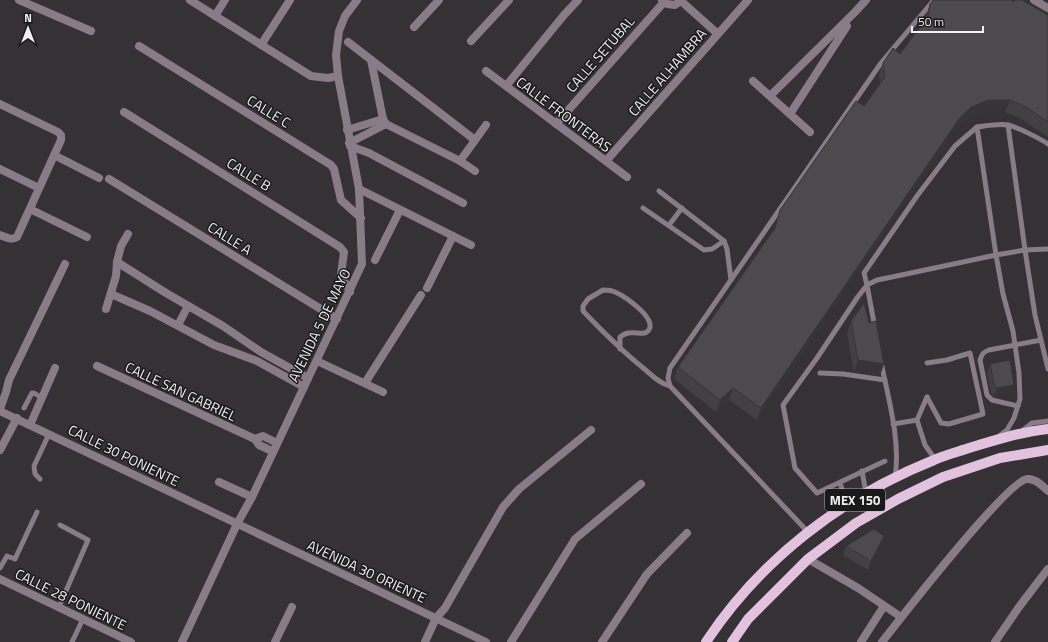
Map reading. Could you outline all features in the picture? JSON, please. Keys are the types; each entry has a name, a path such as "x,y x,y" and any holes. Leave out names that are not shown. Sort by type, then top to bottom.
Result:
{"main road":[{"name":"MEX 150","path":"706,642 740,596 775,560 808,532 847,504 895,477 935,459 996,439 1048,429"},
{"name":"MEX 150","path":"732,642 748,619 808,559 856,523 898,499 943,477 1000,458 1048,450"}],"street":[{"path":"20,0 91,31"},
{"path":"190,0 311,76 328,78 338,76"},
{"path":"215,16 224,0"},
{"path":"261,45 290,0"},
{"name":"AVENIDA 5 DE MAYO","path":"182,642 237,524 252,497 272,451 350,292 362,264 359,189 347,130 336,54 339,32 345,16 357,0"},
{"path":"414,27 439,0"},
{"path":"472,41 509,0"},
{"path":"506,86 578,0"},
{"name":"CALLE ALHAMBRA","path":"606,161 748,0"},
{"path":"770,96 856,12 866,0"},
{"path":"1034,0 1048,8"},
{"path":"663,1 667,4 675,5 682,1 718,34"},
{"name":"CALLE SETUBAL","path":"556,124 663,1"},
{"path":"790,114 856,12"},
{"path":"348,42 475,140"},
{"name":"CALLE C","path":"139,46 331,165 334,168 341,200 361,218"},
{"path":"371,60 384,122"},
{"name":"CALLE FRONTERAS","path":"486,71 627,177"},
{"path":"753,81 810,132"},
{"path":"0,104 58,132 61,135 61,140 17,237 14,239 8,238 0,234"},
{"name":"CALLE B","path":"124,112 340,247 344,252 342,274 350,292"},
{"path":"350,144 384,122"},
{"path":"347,130 384,122 460,161 475,172"},
{"path":"460,161 486,125"},
{"path":"350,144 463,203"},
{"path":"54,155 99,178"},
{"path":"0,168 39,188"},
{"name":"CALLE A","path":"109,178 337,319"},
{"path":"359,189 471,245"},
{"path":"30,209 87,237"},
{"path":"374,260 400,210"},
{"path":"106,309 116,276 116,262 121,246 128,234"},
{"path":"427,288 453,236"},
{"path":"116,262 222,326 261,352 308,378"},
{"path":"0,410 9,380 65,264"},
{"path":"111,294 178,325 214,344 257,361 304,386"},
{"path":"365,383 421,295"},
{"path":"178,325 188,306"},
{"path":"317,361 383,392"},
{"name":"CALLE SAN GABRIEL","path":"97,366 255,439 259,445 272,451"},
{"path":"30,425 55,368"},
{"name":"CALLE 30 PONIENTE","path":"0,410 237,524"},
{"path":"0,450 17,418"},
{"path":"425,642 436,618 445,608 503,507 519,489 591,430"},
{"name":"CALLE SAN GABRIEL","path":"255,439 263,436 277,443"},
{"path":"882,642 980,521 1019,482 1027,479 1037,481 1048,491"},
{"path":"219,482 252,497"},
{"path":"512,642 575,539 641,484"},
{"name":"AVENIDA 30 ORIENTE","path":"237,524 486,642"},
{"path":"602,642 647,574 687,533"},
{"path":"808,559 858,588 901,618"},
{"path":"995,642 1048,569"},
{"name":"CALLE 28 PONIENTE","path":"0,579 83,619 119,639 131,642"},
{"path":"861,642 884,606"},
{"path":"275,642 292,607"}],"lane":[{"path":"670,386 668,378 670,368 881,63 934,0"},
{"path":"876,336 864,273 916,196 955,146 977,127 988,125 1008,125 1048,144"},
{"path":"1008,125 1035,315 1048,369"},
{"path":"977,127 996,255 1003,294 1013,331 1019,373 1020,399 1014,418 1007,430 996,439"},
{"path":"659,191 724,241 727,249 731,280"},
{"path":"643,208 704,250 712,248 724,241"},
{"path":"669,225 682,208"},
{"path":"884,461 817,493 796,468 782,405 818,358 856,298 867,285 877,280 996,255 1025,250 1048,249"},
{"path":"620,349 620,337 628,332 644,334 648,332 650,329 649,320 645,314 625,298 614,292 603,290 588,299 583,306 583,311 620,349 655,378 670,386 808,532"},
{"path":"1018,406 992,400 987,395 980,360 983,352 989,350 1041,340"},
{"path":"927,363 948,360 970,353 983,414 949,424 944,424 941,423 927,397 917,420 925,445 935,459"},
{"path":"880,358 893,424 896,455 895,477"},
{"path":"820,373 843,374 885,380"},
{"path":"24,408 32,393 42,398"},
{"path":"893,424 917,420"},
{"path":"1018,434 1032,423 1048,420"},
{"path":"40,479 35,474 34,466 49,434"},
{"path":"862,471 866,493"},
{"path":"840,483 847,504"},
{"path":"0,568 7,556 15,559 37,512"},
{"path":"59,607 88,540 60,525"},
{"path":"72,642 83,619"}],"building":[{"path":"933,0 1011,0 1014,2 1015,0 1022,0 1048,15 1048,122 1026,107 1010,100 989,100 971,107 959,119 761,408 733,388 720,400 678,367 775,228 780,210 856,101 864,106 885,77 883,63 893,48 900,54 928,16 930,4"},
{"path":"864,303 869,323 876,321 884,364 858,360 851,321"},
{"path":"1010,360 1014,385 997,388 994,384 990,364"},
{"path":"874,529 884,536 871,561 846,546"}]}
